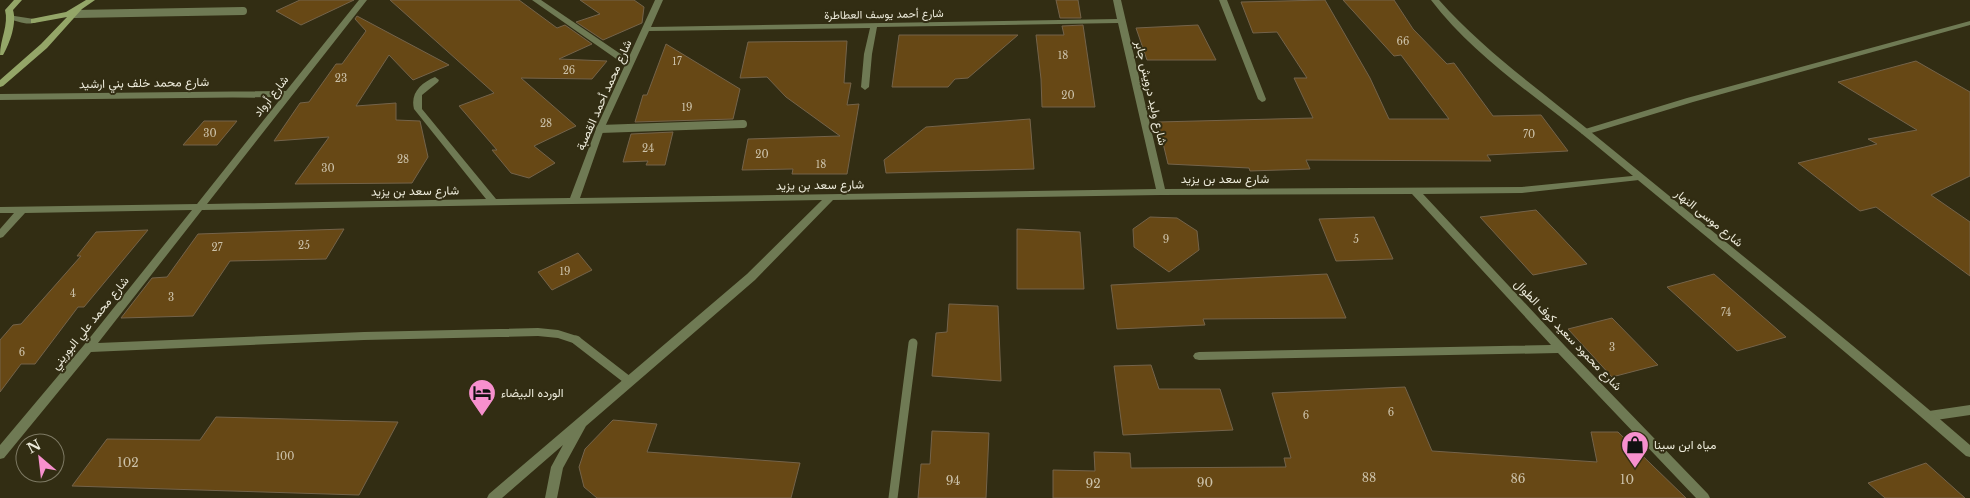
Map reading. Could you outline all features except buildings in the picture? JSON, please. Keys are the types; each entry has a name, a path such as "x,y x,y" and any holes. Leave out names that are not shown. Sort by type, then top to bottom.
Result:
{"main road":[{"path":"0,53 4,46 11,17 9,10 17,0"},
{"path":"0,84 44,46 76,12 91,0"},
{"path":"34,21 76,12"}],"street":[{"name":"شارع أرواد","path":"199,207 363,0"},
{"path":"536,0 629,64"},
{"name":"شارع محمد أحمد القصبة","path":"574,200 600,129 659,0"},
{"name":"شارع وليد درويش جابر","path":"1117,0 1161,192"},
{"path":"1223,0 1262,100"},
{"name":"شارع موسى النهار","path":"1435,0 1462,31 1488,55 1585,132 1970,452"},
{"path":"11,17 25,21 34,21"},
{"name":"شارع أحمد يوسف العطاطرة","path":"647,29 1121,21"},
{"path":"1585,132 1708,94 1970,23"},
{"path":"865,87 868,54 874,25"},
{"path":"435,80 416,95 415,100 418,109 493,202"},
{"name":"شارع محمد خلف بني ارشيد","path":"0,97 288,94"},
{"name":"شارع سعد بن يزيد","path":"0,210 1161,192 1522,190 1639,178"},
{"name":"شارع محمود سعيد كوف الطوال","path":"1414,190 1561,350 1704,498"},
{"path":"493,498 751,277 830,198"},
{"name":"شارع محمد علي البوريني","path":"0,454 88,348 199,207"},
{"path":"0,235 23,209"},
{"path":"88,348 364,336 514,333 558,334 576,340"},
{"path":"1199,356 1561,350"},
{"path":"1929,416 1970,410"},
{"path":"551,498 557,467 584,419"}],"lane":[{"path":"76,12 243,11"},
{"path":"600,129 743,124"},
{"path":"576,340 629,382"},
{"path":"893,498 913,343"}],"place":[{"name":"الورده البيضاء","path":"482,417"},
{"name":"مياه ابن سينا","path":"1635,469"}]}
